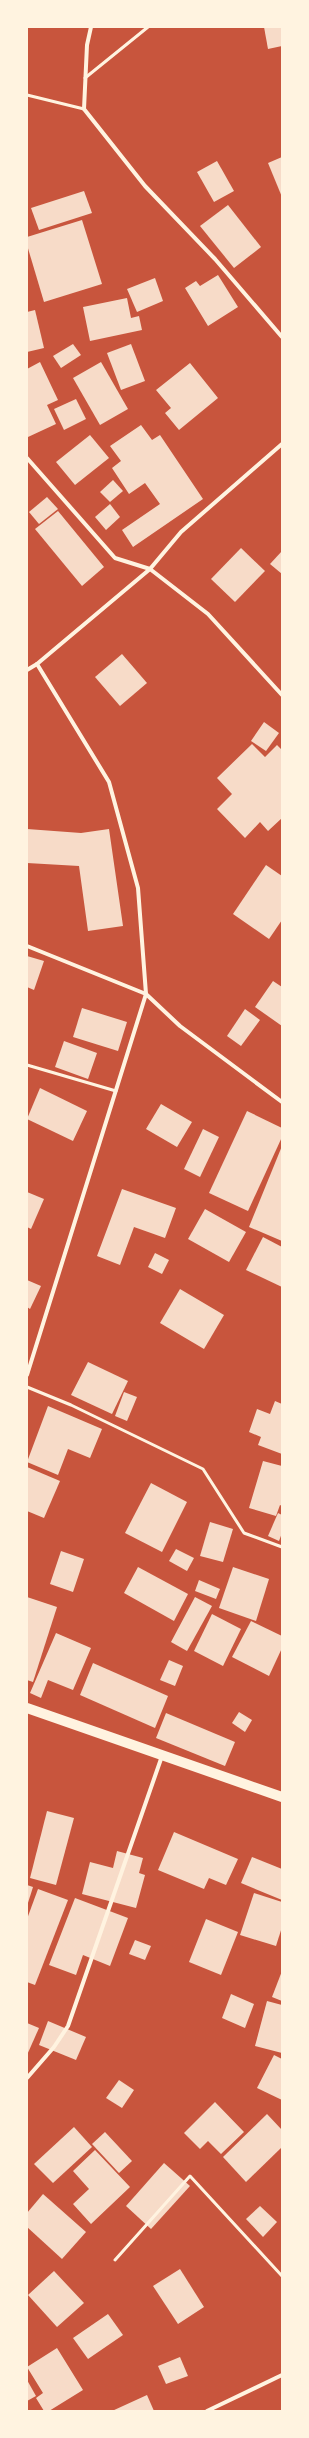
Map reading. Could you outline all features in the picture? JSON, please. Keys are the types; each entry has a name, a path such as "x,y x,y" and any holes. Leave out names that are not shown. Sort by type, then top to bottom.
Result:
{"main road":[{"path":"27,1708 282,1797"}],"street":[{"path":"91,27 85,78 84,109 145,186 215,260 282,337"},
{"path":"27,670 37,664 150,569 181,532 282,444"},
{"path":"27,458 115,558 150,569 208,614 282,695"},
{"path":"27,1375 146,994 138,888 109,782 37,664"},
{"path":"27,946 146,994 180,1026 282,1102"},
{"path":"27,2078 54,2047 68,2026 162,1756"},
{"path":"207,2411 282,2375"}],"lane":[{"path":"85,78 148,27"},
{"path":"27,95 84,109"},
{"path":"27,1064 116,1091"},
{"path":"27,1387 71,1405 203,1470 244,1533 282,1547"},
{"path":"115,2260 190,2176 282,2276"}],"building":[{"path":"264,27 282,27 282,46 268,49"},
{"path":"282,157 282,197 268,163"},
{"path":"217,161 234,191 214,202 197,172"},
{"path":"84,191 92,213 39,230 31,208"},
{"path":"228,205 261,247 234,268 200,226"},
{"path":"82,220 102,284 44,302 27,245 27,237"},
{"path":"218,275 238,307 208,326 185,288 196,281 200,286"},
{"path":"155,278 163,301 137,312 127,289"},
{"path":"127,298 131,318 139,316 142,330 90,341 83,307"},
{"path":"35,310 44,348 27,352 27,312"},
{"path":"73,344 81,355 61,368 53,356"},
{"path":"131,344 145,381 121,390 107,353"},
{"path":"40,362 58,400 47,405 56,424 28,437 27,369"},
{"path":"101,362 128,409 100,425 73,378"},
{"path":"190,363 218,398 179,430 165,413 171,408 156,390"},
{"path":"76,399 86,419 64,430 54,409"},
{"path":"141,425 152,440 160,435 203,499 133,547 122,530 160,504 145,483 129,494 112,468 121,461 110,446"},
{"path":"90,435 109,458 75,485 56,462"},
{"path":"113,480 123,491 110,502 100,492"},
{"path":"47,497 58,509 39,524 29,512"},
{"path":"110,504 120,517 106,530 95,517"},
{"path":"58,511 104,567 82,586 35,529"},
{"path":"241,548 265,571 235,602 211,579"},
{"path":"282,551 282,574 270,564"},
{"path":"122,654 147,683 120,706 95,677"},
{"path":"264,722 279,733 266,751 251,741"},
{"path":"252,744 265,757 277,745 282,750 282,818 268,831 260,822 245,838 217,809 232,794 217,778"},
{"path":"27,829 81,833 109,829 123,926 88,931 79,866 27,863"},
{"path":"266,865 282,876 282,920 269,939 233,914"},
{"path":"27,956 44,961 34,990 27,987"},
{"path":"273,981 282,987 282,1026 255,1007"},
{"path":"82,1008 127,1022 118,1051 73,1037"},
{"path":"245,1009 260,1020 241,1046 227,1036"},
{"path":"64,1041 97,1053 88,1079 55,1067"},
{"path":"40,1088 87,1111 73,1141 27,1119"},
{"path":"161,1104 192,1122 177,1147 146,1129"},
{"path":"247,1111 282,1128 282,1137 248,1211 209,1193"},
{"path":"203,1129 219,1137 200,1177 184,1169"},
{"path":"282,1146 282,1241 249,1227"},
{"path":"122,1189 176,1208 165,1238 134,1227 120,1265 97,1256"},
{"path":"27,1192 44,1199 31,1229 27,1227"},
{"path":"205,1209 246,1232 229,1262 188,1239"},
{"path":"263,1237 282,1247 282,1287 246,1270"},
{"path":"155,1253 169,1260 162,1274 148,1267"},
{"path":"27,1280 41,1286 30,1309 27,1307"},
{"path":"180,1289 224,1315 204,1349 160,1323"},
{"path":"88,1362 128,1381 112,1414 71,1395"},
{"path":"124,1392 137,1397 127,1421 115,1416"},
{"path":"275,1401 282,1404 282,1454 258,1445 261,1437 249,1432 257,1409 270,1414"},
{"path":"48,1406 102,1429 90,1458 68,1449 58,1475 27,1462"},
{"path":"263,1461 282,1466 282,1506 280,1505 276,1516 249,1508"},
{"path":"27,1467 60,1481 44,1518 27,1511"},
{"path":"151,1483 187,1502 162,1552 125,1533"},
{"path":"278,1513 282,1515 282,1533 279,1541 268,1536"},
{"path":"210,1522 233,1529 223,1562 200,1556"},
{"path":"176,1549 194,1558 187,1571 169,1561"},
{"path":"61,1551 84,1559 73,1592 50,1584"},
{"path":"138,1567 188,1594 174,1621 124,1593"},
{"path":"233,1567 269,1579 256,1621 219,1608"},
{"path":"199,1580 220,1589 216,1599 195,1591"},
{"path":"27,1597 57,1607 33,1682 27,1680"},
{"path":"195,1597 212,1606 187,1651 171,1642"},
{"path":"212,1614 241,1629 223,1666 194,1651"},
{"path":"251,1621 282,1636 282,1648 269,1676 232,1657"},
{"path":"56,1633 91,1648 73,1690 48,1680 41,1698 30,1693"},
{"path":"169,1660 183,1666 175,1686 160,1680"},
{"path":"93,1663 168,1696 155,1728 80,1695"},
{"path":"239,1712 252,1720 245,1732 232,1723"},
{"path":"166,1713 235,1742 225,1766 156,1738"},
{"path":"47,1811 74,1818 56,1885 30,1878"},
{"path":"174,1832 238,1859 226,1885 209,1878 204,1889 158,1870"},
{"path":"117,1851 143,1858 139,1873 145,1875 136,1908 82,1894 90,1862 113,1868"},
{"path":"252,1857 282,1869 282,1900 241,1883"},
{"path":"27,1885 33,1887 27,1906"},
{"path":"38,1889 68,1900 35,1985 27,1982 27,1919"},
{"path":"254,1893 282,1902 282,1927 276,1946 240,1935"},
{"path":"75,1898 128,1918 110,1966 83,1955 76,1975 49,1965"},
{"path":"206,1919 238,1932 221,1975 189,1962"},
{"path":"135,1940 151,1946 145,1960 129,1954"},
{"path":"282,1971 282,2001 272,1997"},
{"path":"231,1994 254,2004 245,2028 222,2018"},
{"path":"267,2001 282,2005 282,2053 255,2046"},
{"path":"48,2021 86,2037 76,2060 39,2045"},
{"path":"27,2023 39,2028 27,2055"},
{"path":"274,2055 282,2059 282,2100 257,2088"},
{"path":"119,2080 134,2090 122,2108 106,2098"},
{"path":"215,2102 244,2132 221,2154 208,2141 200,2149 184,2133"},
{"path":"267,2114 282,2130 282,2147 246,2182 223,2157"},
{"path":"74,2127 92,2147 53,2183 34,2164"},
{"path":"105,2132 132,2161 119,2173 92,2144"},
{"path":"95,2150 130,2187 91,2224 73,2204 89,2189 73,2171"},
{"path":"164,2163 190,2186 151,2229 126,2206"},
{"path":"43,2194 86,2232 62,2259 27,2227 27,2213"},
{"path":"260,2206 277,2222 263,2237 246,2219"},
{"path":"180,2269 204,2307 178,2324 153,2286"},
{"path":"54,2271 84,2303 57,2327 28,2295"},
{"path":"108,2314 123,2335 88,2359 73,2338"},
{"path":"57,2348 83,2390 49,2411 44,2411 36,2398 43,2393 27,2367"},
{"path":"180,2357 188,2376 166,2384 158,2366"},
{"path":"27,2380 36,2396 27,2401"},
{"path":"147,2395 154,2411 112,2411"}]}
